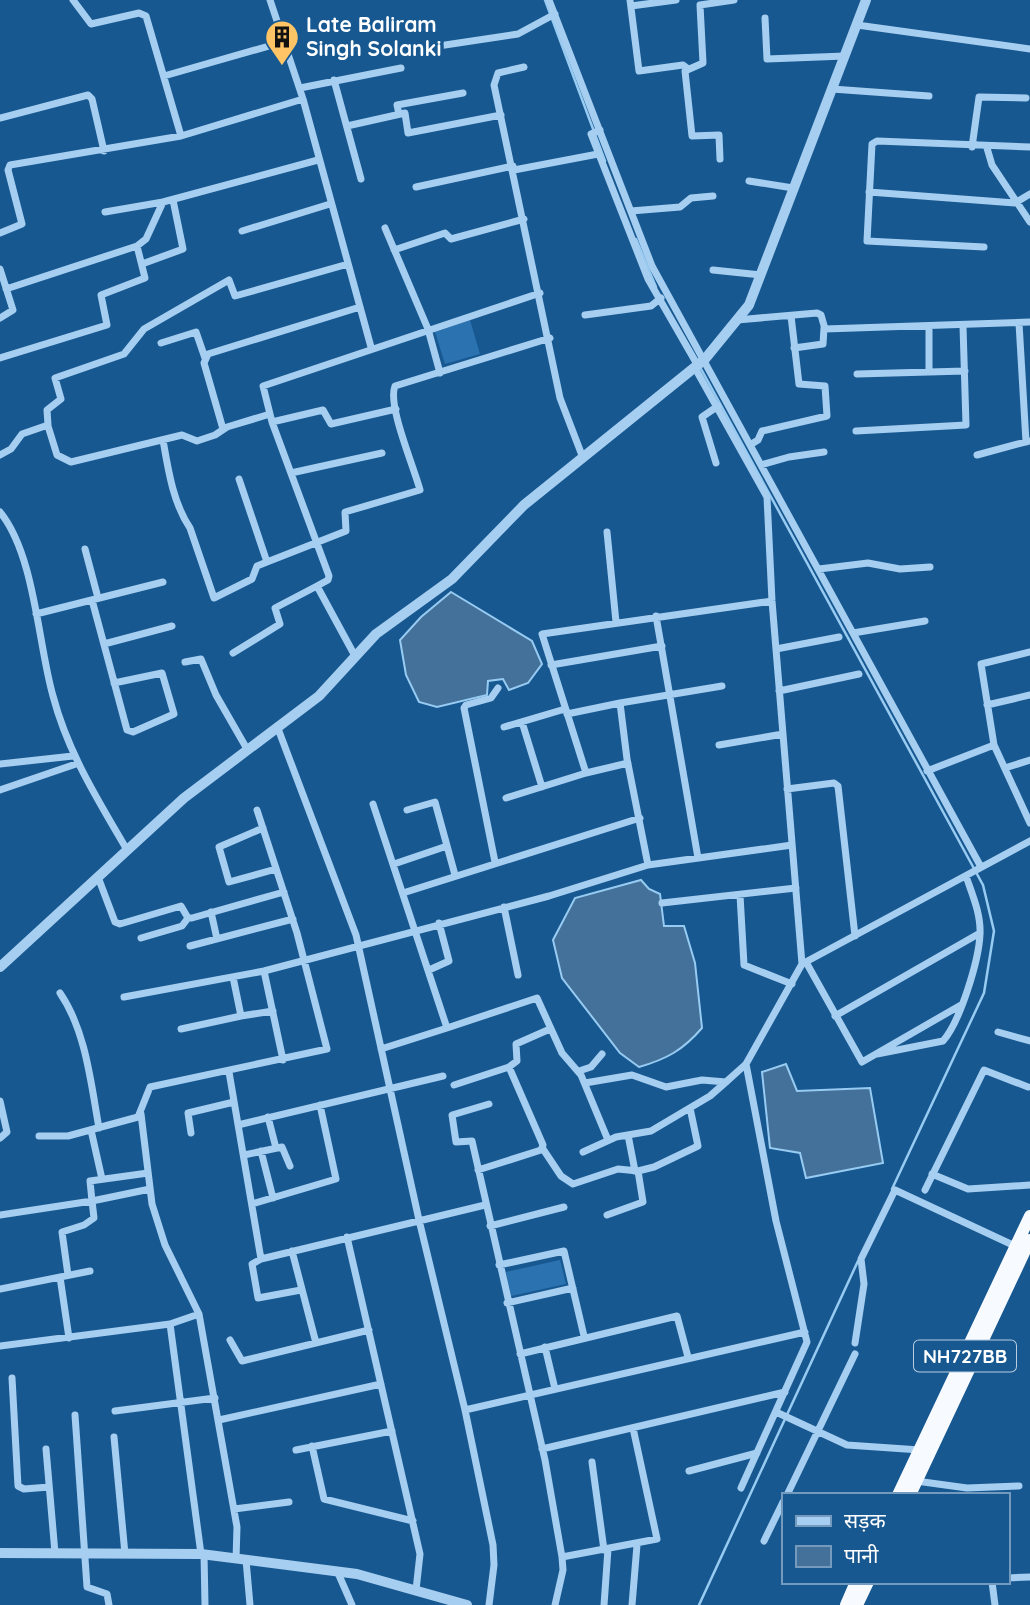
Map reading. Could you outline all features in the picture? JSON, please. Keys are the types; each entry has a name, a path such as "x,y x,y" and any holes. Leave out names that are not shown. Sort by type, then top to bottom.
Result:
{"highway":[{"name":"NH727BB","path":"899,1493 926,1450 1025,1248 1030,1216"},
{"name":"NH727BB","path":"911,1493 926,1450"},
{"path":"846,1605 855,1584"},
{"path":"857,1605 867,1584"}],"street":[{"path":"73,0 91,24 139,13 146,16 181,136"},
{"path":"270,0 300,88 371,347"},
{"path":"550,0 552,15 596,131 631,211 663,297"},
{"path":"676,0 631,3 639,71 682,65 687,68 703,63 699,2 734,0"},
{"path":"0,967 184,797 319,696 376,634 452,579 524,505 700,364 749,305 866,0"},
{"path":"405,51 518,34 552,15"},
{"path":"765,18 767,59 845,56"},
{"path":"857,25 1030,48"},
{"path":"164,76 283,42"},
{"path":"524,67 498,73 494,79 550,338 560,398 583,458"},
{"path":"300,88 334,79 401,68"},
{"path":"687,68 692,136 719,135 720,159"},
{"path":"334,79 361,179"},
{"path":"832,89 929,96"},
{"path":"399,114 397,105 463,93"},
{"path":"0,118 88,95 92,99 104,151"},
{"path":"972,146 979,97 1026,98"},
{"path":"0,233 22,224 8,170 10,165 181,136 303,99"},
{"path":"347,126 405,113 408,133 501,115"},
{"path":"596,131 598,154 663,297 750,445 980,868"},
{"path":"984,247 869,242 866,239 874,142 988,148 1030,147"},
{"path":"988,148 992,165 1014,203 1030,222"},
{"path":"416,187 598,154"},
{"path":"105,212 173,200 318,160"},
{"path":"749,181 793,188"},
{"path":"869,192 1014,203 1030,194"},
{"path":"631,211 680,207 691,198 713,196"},
{"path":"142,264 183,249 173,200"},
{"path":"6,289 61,268 136,246 146,239 163,202"},
{"path":"242,231 330,204"},
{"path":"394,250 445,233 451,239 524,219"},
{"path":"385,228 428,329 440,373"},
{"path":"0,358 104,327 108,323 102,295 144,281 146,276 136,246"},
{"path":"348,264 235,296 227,280 139,334 124,354 55,378 61,399 47,410 48,426 57,455 64,461 82,460 185,435 197,441 223,429 323,410 331,424 396,409"},
{"path":"0,269 13,312 0,318"},
{"path":"713,270 761,275"},
{"path":"233,653 279,625 275,608 330,578 271,418 263,386 371,347 540,293"},
{"path":"586,315 651,306 663,297"},
{"path":"205,358 360,307"},
{"path":"737,320 819,314 824,328 823,344 794,348"},
{"path":"750,445 758,440 762,431 827,416 825,386 799,384 790,316"},
{"path":"824,328 1030,322"},
{"path":"977,455 1028,441 1026,372 1019,323"},
{"path":"929,326 929,372"},
{"path":"856,431 965,426 963,326"},
{"path":"161,343 197,332 223,429"},
{"path":"163,440 168,468 183,518 190,528 214,598 251,579 257,566 347,530 345,512 419,490 392,394 395,386 550,338"},
{"path":"700,364 718,406 767,497 779,691 804,963 860,1061 877,1054 961,1004"},
{"path":"857,374 965,370"},
{"path":"716,463 702,417 718,406"},
{"path":"0,455 11,449 22,434 48,426"},
{"path":"761,465 789,457 824,452"},
{"path":"291,473 382,453"},
{"path":"239,479 267,562"},
{"path":"0,512 12,530 36,614 53,696 75,760 127,850"},
{"path":"607,532 616,622"},
{"path":"85,550 104,644 114,683 128,732 174,714 162,673 114,683"},
{"path":"818,569 868,563 900,569 930,567"},
{"path":"36,614 163,582"},
{"path":"317,586 355,656"},
{"path":"586,774 542,633 772,601"},
{"path":"656,616 698,858"},
{"path":"853,633 925,621"},
{"path":"104,644 172,626"},
{"path":"776,649 839,637"},
{"path":"551,665 662,646"},
{"path":"1030,652 981,664 994,745 1030,823"},
{"path":"185,662 201,659 216,695 247,749"},
{"path":"779,691 859,674"},
{"path":"503,727 566,711 722,686"},
{"path":"495,862 464,708 466,705 491,698 498,688"},
{"path":"987,705 1030,695"},
{"path":"620,703 628,763 648,865"},
{"path":"522,722 542,787"},
{"path":"277,726 358,945 419,1220 466,1410 495,1556 489,1605"},
{"path":"719,745 783,734"},
{"path":"928,771 994,745"},
{"path":"0,764 75,760"},
{"path":"0,790 75,760"},
{"path":"1004,768 1030,760"},
{"path":"506,798 628,763"},
{"path":"787,789 834,783 838,786 855,936"},
{"path":"407,810 435,802 455,876"},
{"path":"373,804 447,1028"},
{"path":"250,1605 199,1314 163,1241 150,1189 141,1102 150,1087 229,1072 328,1048 293,919 257,810"},
{"path":"403,893 640,818"},
{"path":"262,828 219,847 229,882 276,869"},
{"path":"583,1152 608,1140 651,1131 726,1082 746,1063 804,963 1030,841"},
{"path":"124,997 264,971 504,907 648,865 792,845"},
{"path":"394,864 447,846"},
{"path":"877,1054 944,1040 961,1004 980,933 968,874"},
{"path":"98,877 118,924 181,906 188,918"},
{"path":"662,903 796,888"},
{"path":"141,938 182,926 188,918 284,892"},
{"path":"740,895 744,965 792,984"},
{"path":"504,907 518,975"},
{"path":"211,912 217,939"},
{"path":"190,946 293,919"},
{"path":"429,970 449,959 439,923"},
{"path":"835,1016 980,933"},
{"path":"264,971 283,1060"},
{"path":"233,977 241,1017"},
{"path":"61,993 71,1009 82,1043 102,1179"},
{"path":"381,1049 535,998 562,1053 579,1071 608,1140"},
{"path":"181,1029 273,1011"},
{"path":"454,1086 509,1067 517,1061 516,1044 550,1029"},
{"path":"998,1032 1030,1041"},
{"path":"579,1071 591,1067 602,1054"},
{"path":"741,1488 757,1453 781,1414 785,1392 806,1350 805,1332 776,1221 746,1063"},
{"path":"509,1067 543,1149 561,1176 573,1184 618,1169 637,1171 698,1146 690,1108"},
{"path":"925,1190 984,1070 1028,1087"},
{"path":"229,1072 261,1259"},
{"path":"585,1083 632,1075 666,1087 702,1080 726,1082"},
{"path":"238,1125 443,1076"},
{"path":"0,1101 7,1132 0,1138"},
{"path":"191,1133 188,1113 196,1108 234,1102"},
{"path":"489,1104 452,1114 456,1142 471,1140 542,1449 562,1557 563,1570 555,1605"},
{"path":"252,1204 337,1179 320,1105"},
{"path":"39,1136 68,1136 141,1114"},
{"path":"268,1117 276,1148"},
{"path":"607,1215 643,1202 628,1135"},
{"path":"244,1155 285,1148 290,1166"},
{"path":"478,1170 543,1149"},
{"path":"261,1152 273,1198"},
{"path":"68,1338 61,1232 85,1225 94,1218 90,1181 148,1173"},
{"path":"932,1174 968,1189 1030,1185"},
{"path":"0,1215 150,1189"},
{"path":"855,1343 864,1284 861,1259 895,1190 1025,1248"},
{"path":"301,1290 260,1299 252,1264 261,1259 347,1237 485,1205"},
{"path":"490,1226 564,1207"},
{"path":"347,1237 420,1554 416,1590"},
{"path":"292,1251 316,1343"},
{"path":"499,1265 564,1251 584,1336"},
{"path":"0,1289 90,1271"},
{"path":"507,1303 573,1288"},
{"path":"0,1346 170,1324 199,1314"},
{"path":"520,1354 584,1336 678,1316 688,1357"},
{"path":"170,1324 202,1554 205,1605"},
{"path":"230,1340 242,1360 369,1331"},
{"path":"466,1410 805,1332"},
{"path":"545,1347 555,1389"},
{"path":"788,1493 855,1354"},
{"path":"12,1378 18,1486 23,1489 49,1487"},
{"path":"219,1420 381,1384"},
{"path":"542,1449 785,1392"},
{"path":"115,1411 215,1398"},
{"path":"781,1414 847,1445 926,1450"},
{"path":"75,1415 87,1587 107,1594 109,1605"},
{"path":"562,1557 653,1542 657,1537 633,1428"},
{"path":"296,1450 392,1430"},
{"path":"114,1437 125,1554"},
{"path":"312,1446 324,1499 413,1521"},
{"path":"46,1449 55,1553"},
{"path":"690,1471 757,1453"},
{"path":"592,1462 606,1550 604,1605"},
{"path":"916,1481 967,1488 1019,1486"},
{"path":"234,1510 289,1502"},
{"path":"764,1541 782,1504"},
{"path":"632,1605 637,1545"},
{"path":"0,1553 202,1554 357,1574 467,1605"},
{"path":"338,1573 352,1605"},
{"path":"1009,1578 1030,1577"},
{"path":"992,1584 995,1605"}],"shaded area":[{"path":"470,320 480,354 445,364 435,332"},
{"path":"560,1260 566,1284 511,1296 506,1272"}],"water":[{"path":"451,592 532,641 542,664 528,683 509,690 503,679 488,681 487,695 437,707 419,702 406,675 400,640 421,617"},
{"path":"641,880 649,889 660,894 664,926 684,926 695,963 702,1028 674,1053 639,1067 620,1053 562,978 553,940 575,898"},
{"path":"786,1064 797,1091 870,1088 883,1163 806,1178 800,1153 770,1148 762,1072"}],"waterway":[{"path":"545,0 605,161"},
{"path":"636,239 656,287"},
{"path":"700,367 983,885 994,931 984,993 892,1189"},
{"path":"699,1605 858,1261"}],"place":[{"name":"Late Baliram Singh Solanki","path":"282,67"}]}
